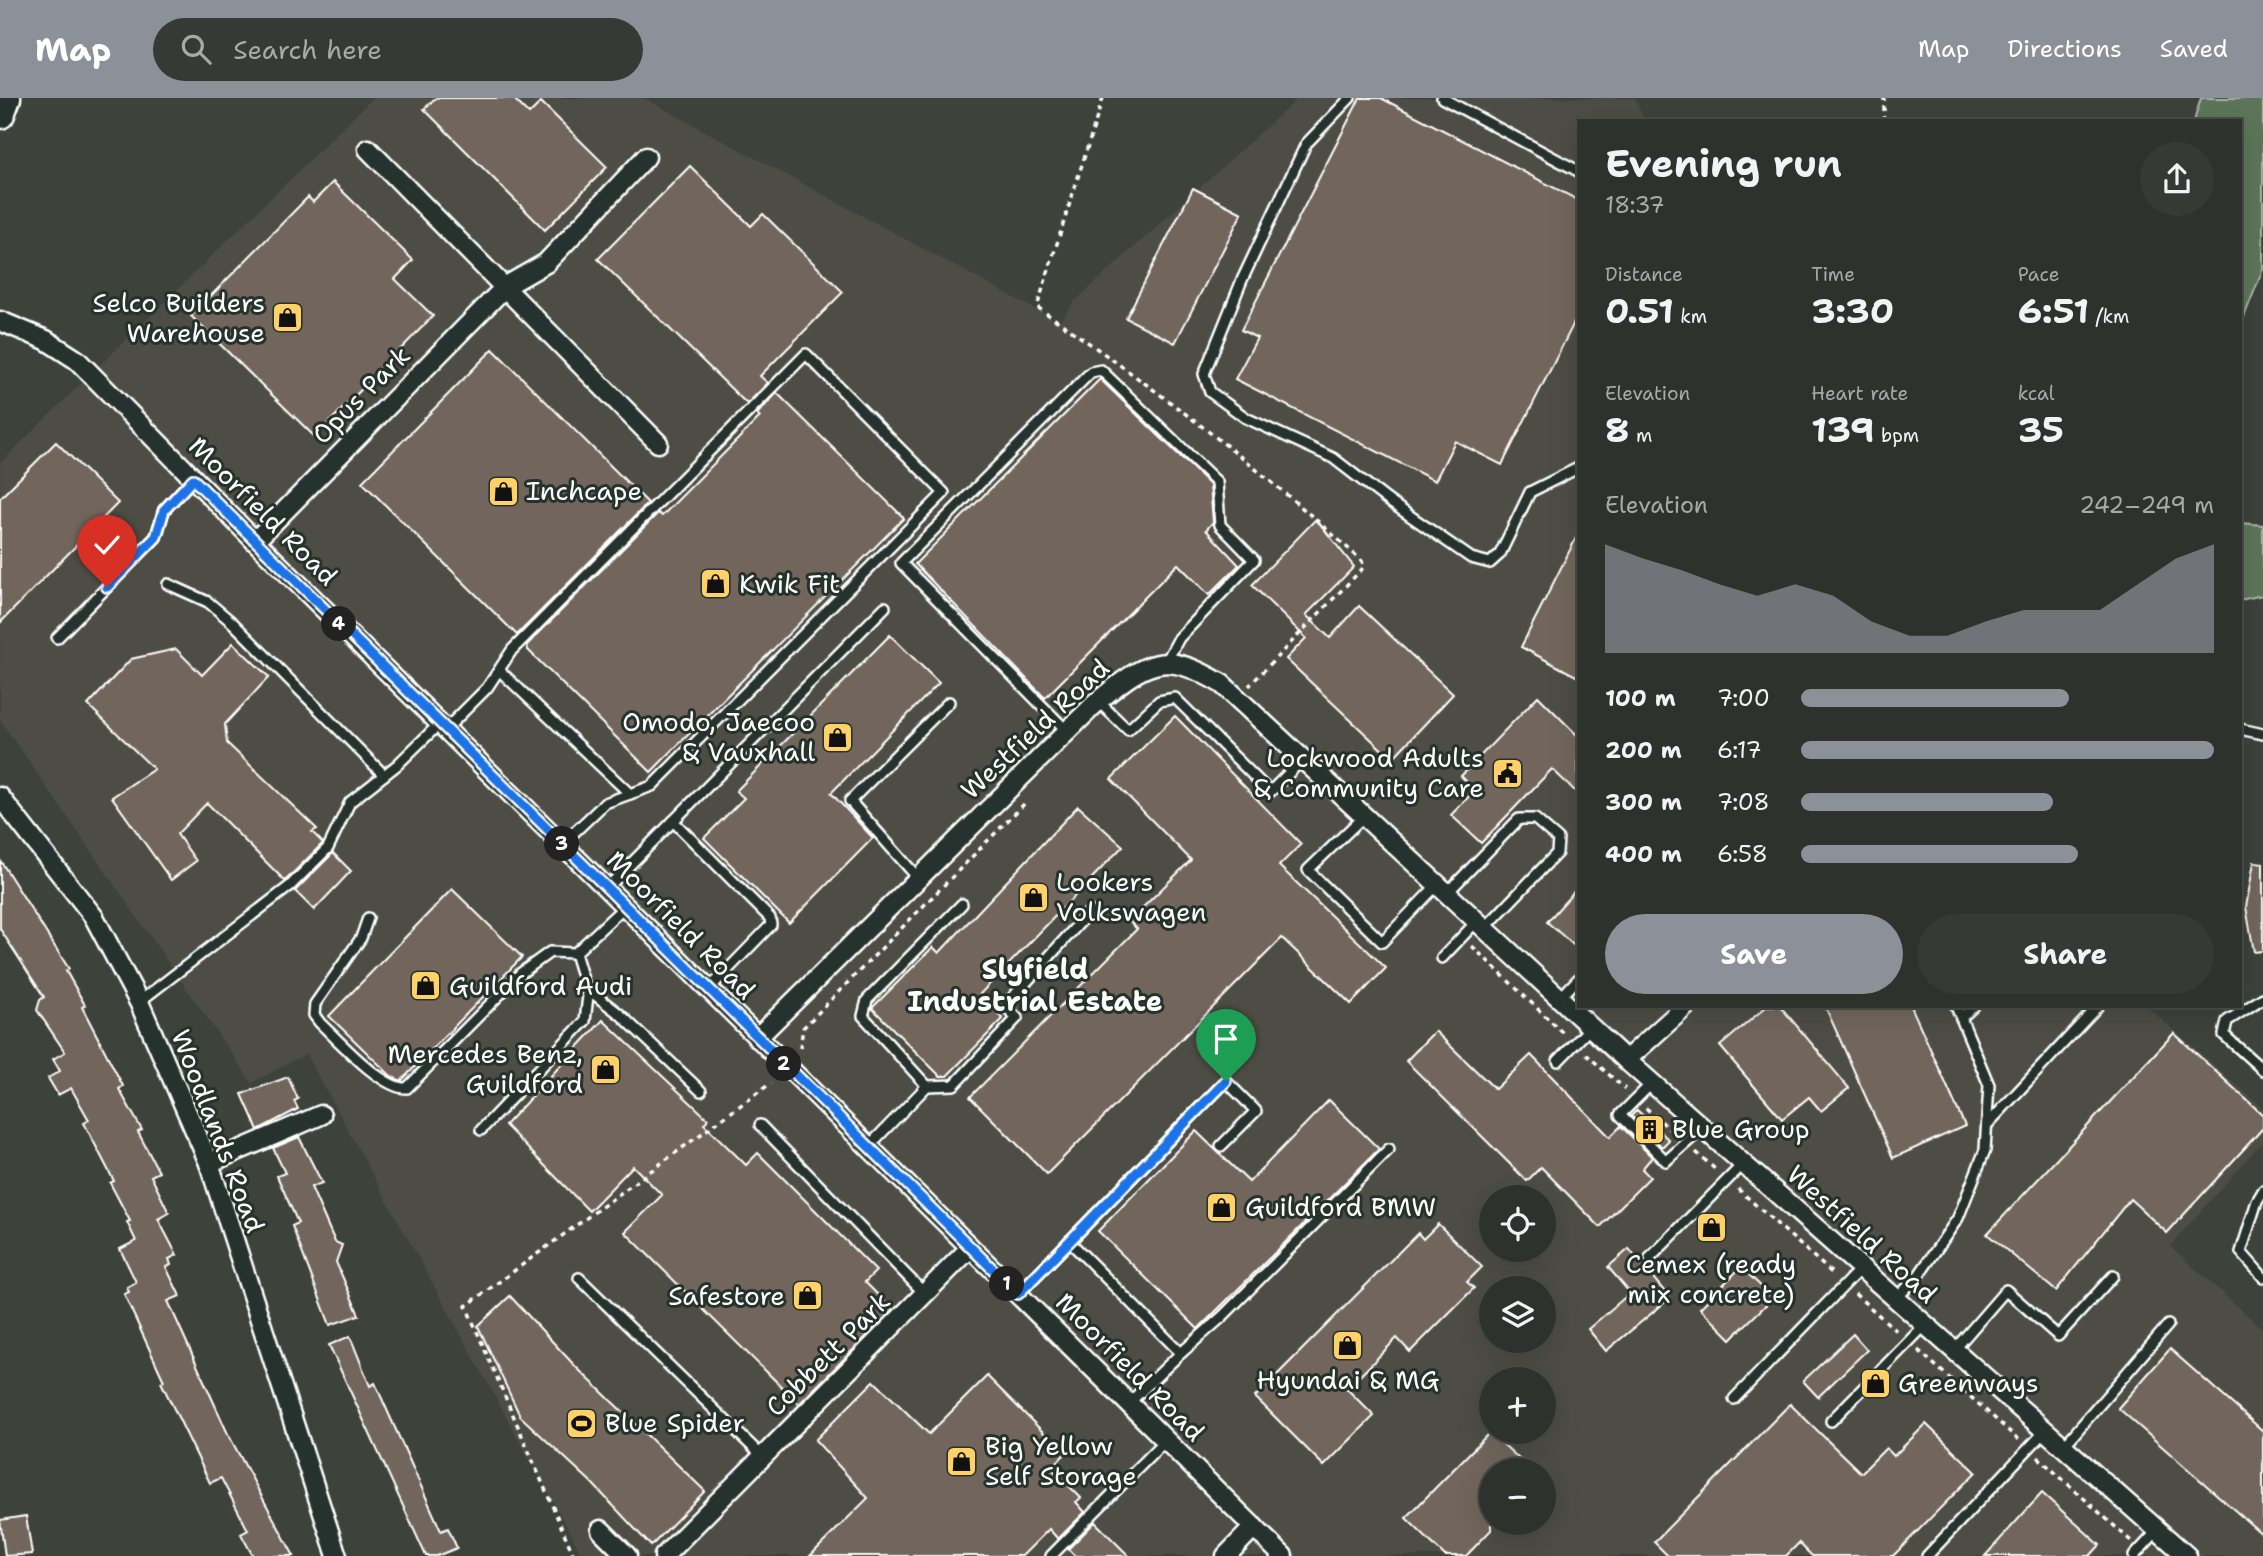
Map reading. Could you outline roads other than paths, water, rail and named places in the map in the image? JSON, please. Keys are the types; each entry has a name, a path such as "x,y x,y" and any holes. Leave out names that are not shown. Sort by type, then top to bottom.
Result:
{"main road":[{"path":"0,114 6,98"}],"street":[{"path":"368,149 658,443"},
{"name":"Opus Park","path":"254,541 506,286 546,263 646,158"},
{"name":"Moorfield Road","path":"0,321 23,328 69,354 254,541 1283,1556"},
{"name":"Westfield Road","path":"757,1038 1098,701 1135,671 1166,662 1193,666 1222,684 1238,698 1652,1083 2187,1556"},
{"name":"Woodlands Road","path":"0,797 94,917 139,1002 209,1163 337,1556"},
{"path":"1626,1059 1684,1008"},
{"path":"209,1163 321,1115"},
{"name":"Cobbett Park","path":"664,1556 970,1248"},
{"path":"1226,1556 1254,1527"},
{"path":"601,1530 627,1556"}],"lane":[{"path":"1350,98 1306,144 1300,156 1242,280 1204,374 1210,392 1246,418 1333,458 1461,551 1490,563 1500,554 1530,492 1577,468"},
{"path":"1442,98 1577,170"},
{"path":"139,1002 290,886 328,848 350,802 488,688 512,650 806,354 944,493 652,786 605,803 562,844"},
{"path":"1066,730 901,563 1091,372 1101,370 1217,482 1220,525 1254,560 1179,638 1166,662"},
{"path":"57,638 156,537 164,510 193,479"},
{"path":"168,584 208,602 233,623 384,775"},
{"path":"607,888 885,607"},
{"path":"499,670 630,794"},
{"path":"1098,701 1128,730 1159,701 1175,698 1270,792 1303,759"},
{"path":"918,878 850,801 949,702"},
{"path":"2242,730 2263,734"},
{"path":"1364,816 1308,870 1382,942 1519,819 1535,819 1558,839 1557,853 1442,958"},
{"path":"673,821 770,918 771,925 709,989"},
{"path":"927,1086 863,1016 867,1000 962,904"},
{"path":"368,918 361,938 315,1004 314,1015 376,1073 399,1089 407,1088 521,973 550,952 575,953 625,906"},
{"path":"868,1147 927,1086 954,1085 1017,1018 1005,1006 1090,911"},
{"path":"481,1130 585,1021 586,988 575,953"},
{"path":"1560,998 1577,980"},
{"path":"586,988 621,1015 701,1091"},
{"path":"2263,998 2227,1021 2224,1035 2263,1070"},
{"path":"1896,1299 1919,1275 1958,1218 1985,1150 1989,1085 1957,1008"},
{"path":"1961,1018 1972,1008"},
{"path":"1987,1125 2095,1008"},
{"path":"1558,1061 1591,1027"},
{"path":"1018,1294 1226,1081 1256,1111 1221,1146"},
{"path":"1652,1083 1620,1115 1666,1161 1703,1128"},
{"path":"760,1125 924,1293"},
{"path":"1129,1403 1223,1316 1389,1149"},
{"path":"1650,1258 1743,1164"},
{"path":"2263,1191 2257,1201 2241,1252 2263,1277"},
{"path":"1069,1241 1181,1353"},
{"path":"1734,1399 1861,1268"},
{"path":"1954,1350 2006,1290 2058,1336 2113,1276"},
{"path":"579,1279 763,1457"},
{"path":"1831,1421 1925,1325"},
{"path":"2063,1447 2168,1325"},
{"path":"1927,1556 2045,1431"},
{"path":"1051,1556 1166,1440"},
{"path":"2134,1556 2158,1530"}],"place":[{"name":"Selco Builders Warehouse","path":"288,318"},
{"name":"Inchcape","path":"503,491"},
{"name":"Kwik Fit","path":"716,584"},
{"name":"Omodo, Jaecoo & Vauxhall","path":"838,737"},
{"name":"Lockwood Adults & Community Care","path":"1507,773"},
{"name":"Lookers Volkswagen","path":"1033,897"},
{"name":"Guildford Audi","path":"426,986"},
{"name":"Mercedes Benz, Guildford","path":"606,1069"},
{"name":"Blue Group","path":"1649,1129"},
{"name":"Guildford BMW","path":"1222,1207"},
{"name":"Cemex (ready mix concrete)","path":"1711,1228"},
{"name":"Safestore","path":"808,1296"},
{"name":"Hyundai & MG","path":"1348,1345"},
{"name":"Greenways","path":"1875,1383"},
{"name":"Blue Spider","path":"582,1423"},
{"name":"Big Yellow Self Storage","path":"962,1461"}],"district":[{"name":"Slyfield Industrial Estate","path":"1035,985"}]}
